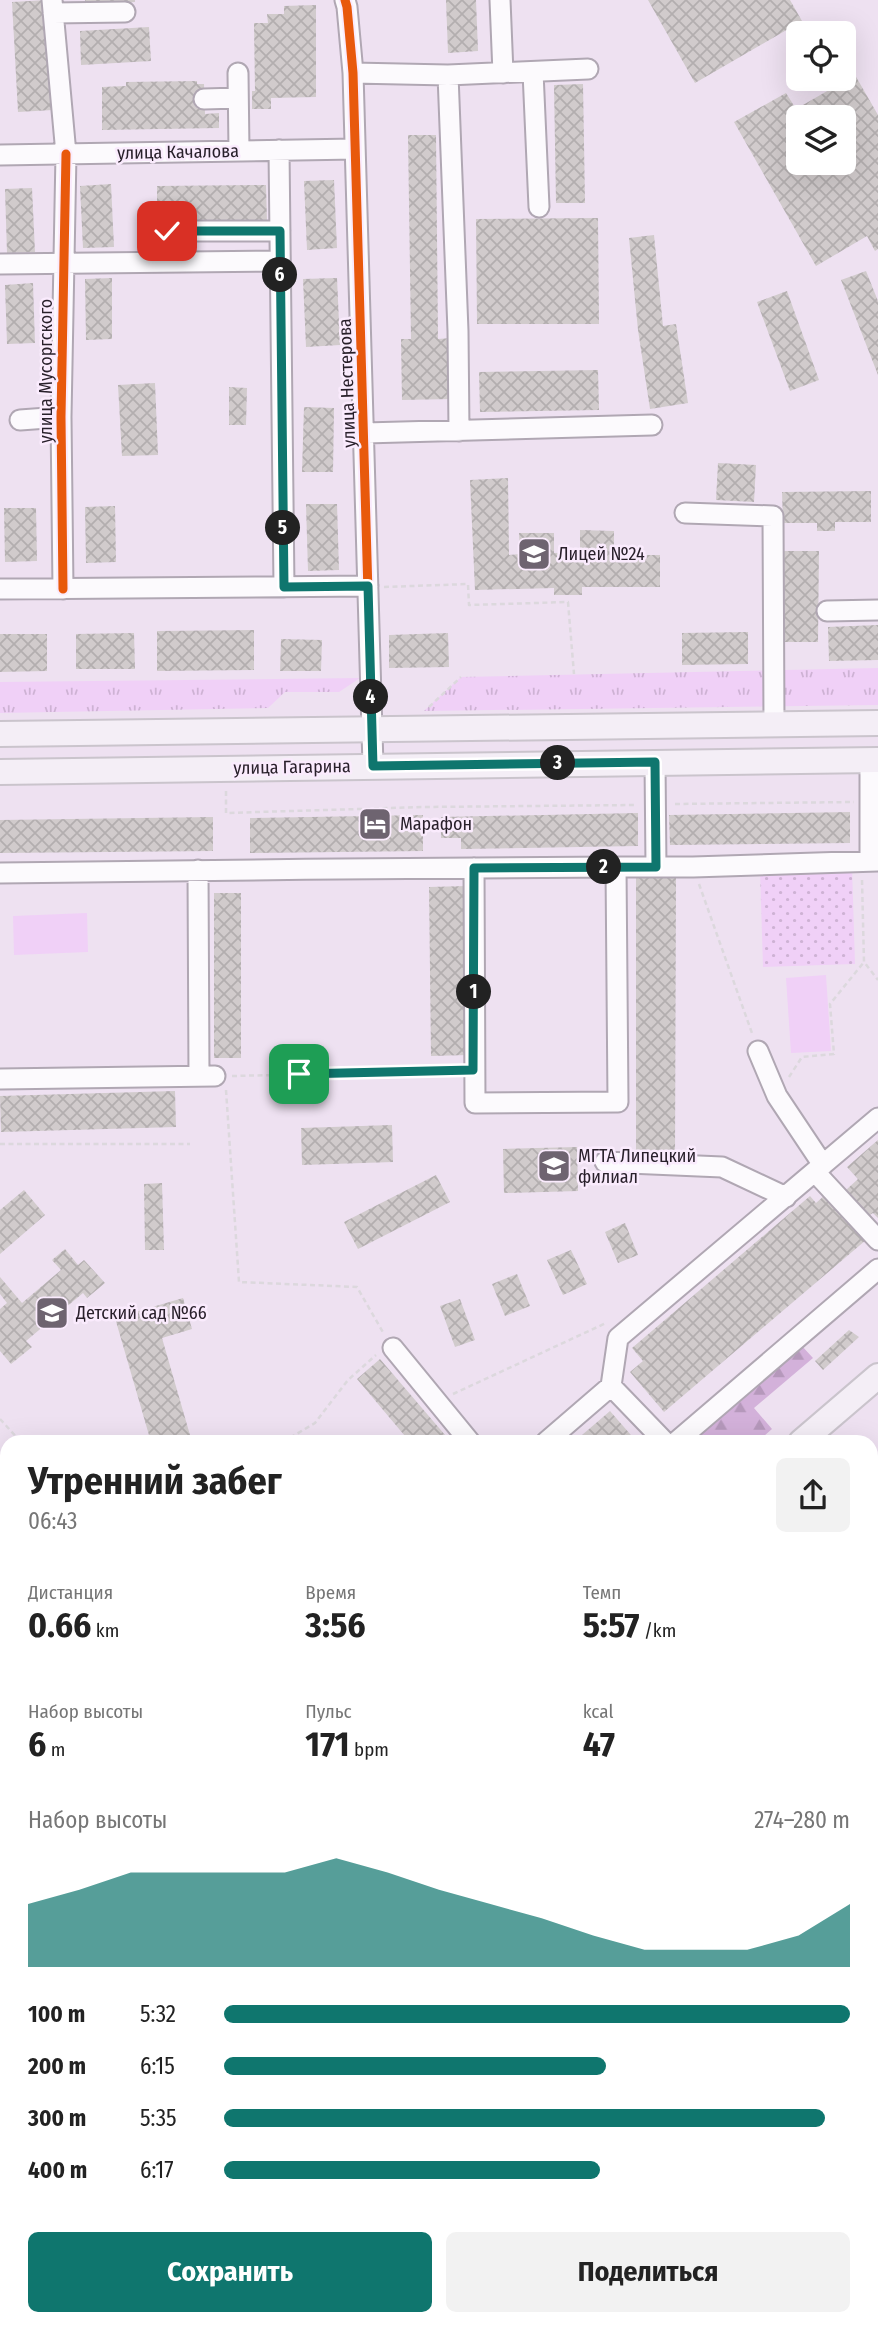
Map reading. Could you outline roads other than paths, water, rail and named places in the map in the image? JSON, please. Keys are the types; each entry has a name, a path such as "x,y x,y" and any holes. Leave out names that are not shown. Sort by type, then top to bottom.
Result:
{"main road":[{"name":"улица Гагарина","path":"0,734 878,723"},
{"name":"улица Гагарина","path":"0,772 874,760"},
{"path":"809,1435 878,1376"}],"street":[{"name":"улица Нестерова","path":"345,0 353,73 365,433 375,586 373,766"},
{"path":"500,0 503,73"},
{"path":"53,6 125,12"},
{"name":"улица Мусоргского","path":"53,6 66,154 62,262 63,589"},
{"path":"353,73 448,75 589,69"},
{"path":"533,72 539,207"},
{"path":"238,73 239,151"},
{"path":"448,75 459,431"},
{"path":"204,99 239,98"},
{"name":"улица Качалова","path":"0,155 355,149"},
{"path":"279,150 284,587"},
{"path":"160,261 160,237 167,231 280,231"},
{"path":"0,264 280,261"},
{"path":"20,420 61,417"},
{"path":"365,433 652,425"},
{"path":"685,513 773,516 774,724"},
{"path":"0,589 375,586"},
{"path":"827,611 878,610"},
{"path":"0,873 694,867 870,861 870,802 874,760"},
{"path":"655,762 656,867"},
{"path":"474,868 475,1103 618,1102 617,867"},
{"path":"0,1079 213,1076 198,870"},
{"path":"758,1051 776,1096 819,1169 878,1240"},
{"path":"554,1435 611,1386 618,1338 878,1118"},
{"path":"605,1161 722,1167 786,1197"},
{"path":"684,1435 878,1269"},
{"path":"393,1348 465,1435"},
{"path":"611,1386 658,1435"}],"place":[{"name":"Лицей №24","path":"534,554"},
{"name":"Марафон","path":"375,824"},
{"name":"МГТА Липецкий филиал","path":"554,1166"},
{"name":"Детский сад №66","path":"52,1313"}]}
